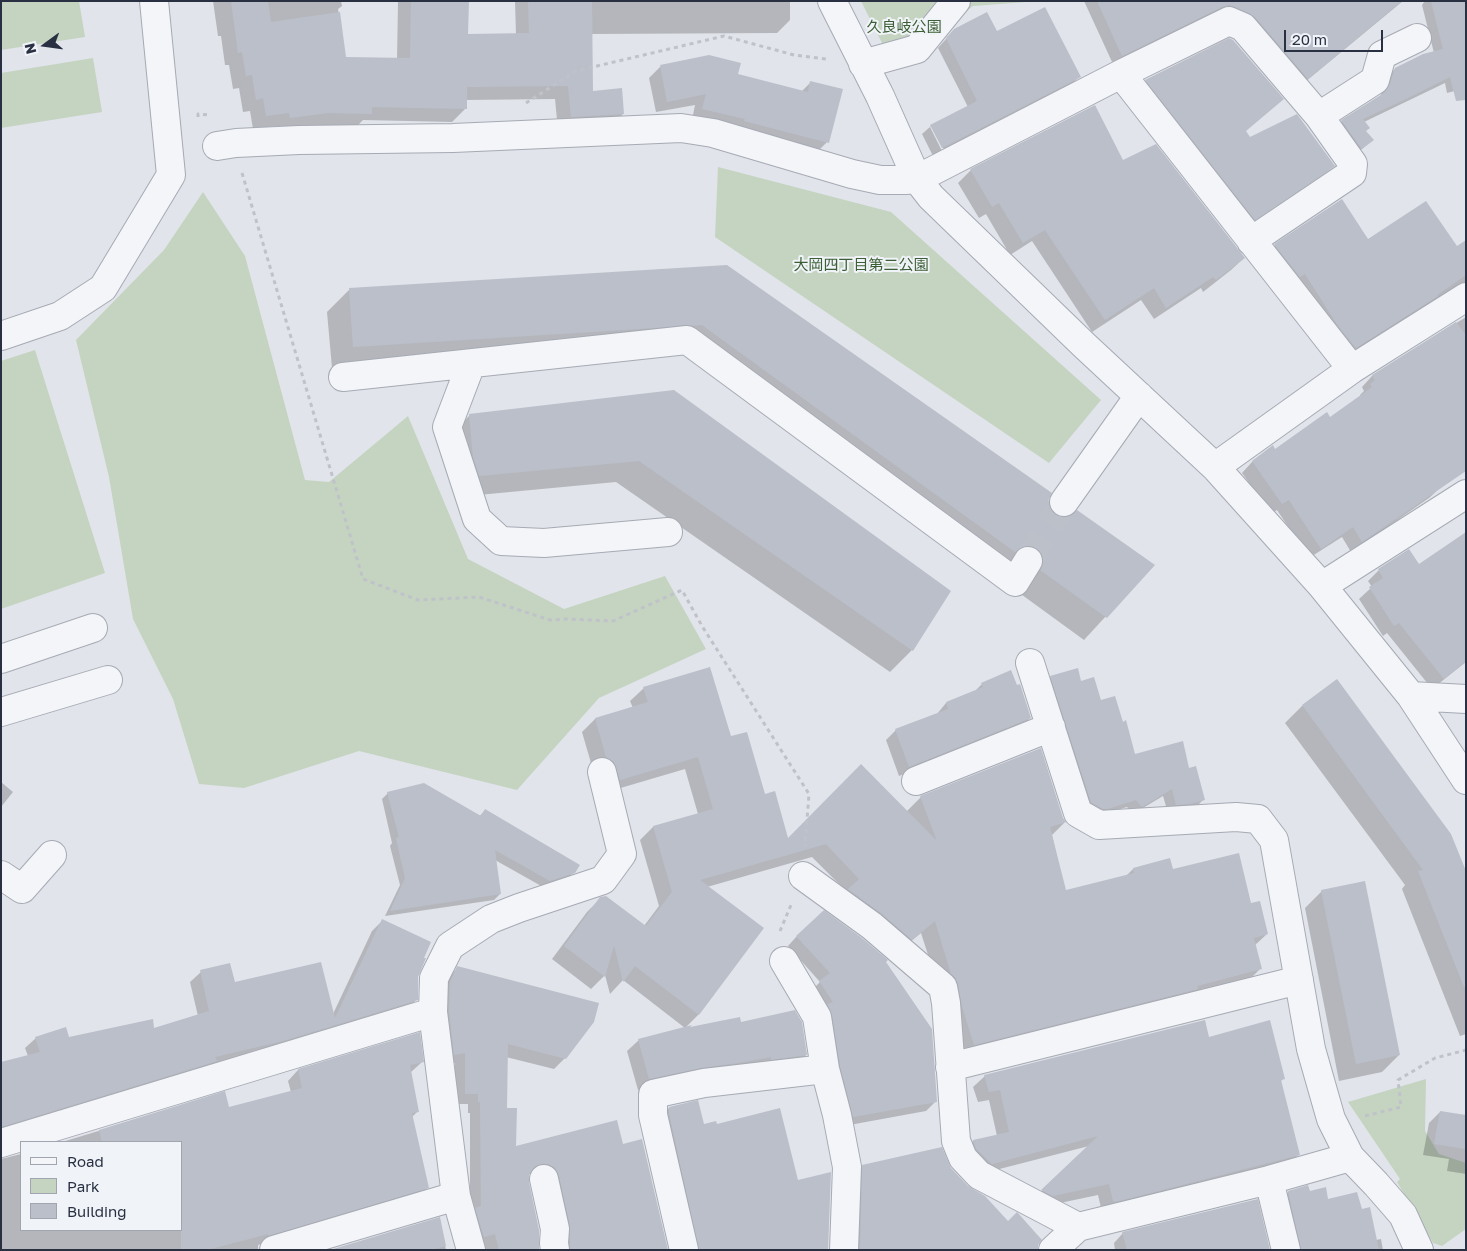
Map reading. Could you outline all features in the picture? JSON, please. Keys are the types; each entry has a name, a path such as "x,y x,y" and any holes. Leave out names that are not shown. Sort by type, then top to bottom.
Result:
{"street":[{"path":"1,336 60,316 102,288 171,175 154,1"},
{"path":"832,1 880,96 917,179 931,197 1215,467 1322,586 1411,696 1466,780"},
{"path":"864,64 917,49 956,1"},
{"path":"227,145 299,140 462,138 681,128 713,133 852,174 880,180 917,179 1120,74 1229,21 1243,27 1319,116 1353,164 1352,173 1251,241"},
{"path":"1319,116 1376,80 1382,55 1416,38"},
{"path":"1120,74 1352,369"},
{"path":"1215,467 1352,369 1466,297"},
{"path":"343,377 687,340 1015,582 1028,561"},
{"path":"471,364 447,427 478,519 501,541 544,543 668,532"},
{"path":"1064,502 1139,396"},
{"path":"1322,586 1466,494"},
{"path":"1,659 93,628"},
{"path":"1030,663 1078,813 1099,825 1236,818 1258,819 1274,840 1312,1049 1331,1119 1350,1157 1403,1215 1419,1250"},
{"path":"1,712 108,680"},
{"path":"1411,696 1466,699"},
{"path":"916,781 1051,727"},
{"path":"471,1250 456,1196 433,1012 434,978 450,946 491,919 603,880 622,854 602,772"},
{"path":"1,875 22,889 52,855"},
{"path":"803,876 872,926 943,987 946,1003 956,1141 963,1158 979,1175 1078,1227"},
{"path":"784,961 817,1017 825,1069 837,1115 847,1166 844,1250"},
{"path":"950,1067 1299,980"},
{"path":"1,1143 433,1012"},
{"path":"684,1250 653,1115 653,1094 704,1083 825,1069"},
{"path":"1053,1250 1078,1227 1269,1180 1350,1157"},
{"path":"544,1179 556,1230 555,1250"},
{"path":"1269,1180 1286,1250"},
{"path":"274,1250 456,1196"}],"path":[{"path":"519,107 576,70 724,36 794,55 864,64"},
{"path":"227,145 244,182 363,579 418,600 479,597 550,620 613,620 682,590 702,626 809,794 803,876 773,948 784,961"},
{"path":"1368,1124 1365,1116 1401,1107 1398,1080 1435,1058 1466,1050"}],"green space":[{"path":"1,1 79,1 85,37 1,50"},
{"name":"久良岐公園","path":"861,1 1040,1 973,6 895,69"},
{"path":"93,58 102,112 1,128 1,73"},
{"name":"大岡四丁目第二公園","path":"718,167 891,212 1101,400 1049,463 715,237"},
{"path":"203,192 245,256 305,480 329,482 408,416 468,559 564,609 665,576 706,649 599,698 517,790 359,751 244,788 199,784 173,699 133,619 109,477 76,340 164,250"},
{"path":"35,350 105,573 1,609 1,361"},
{"path":"1426,1079 1425,1131 1439,1154 1466,1163 1466,1229 1442,1246 1433,1243 1397,1182 1400,1179 1348,1102"}],"building":[{"path":"231,1 268,1 271,22 340,12 346,57 410,58 411,1 469,1 468,34 529,33 528,1 592,1 593,91 622,88 624,114 571,117 568,86 467,87 467,109 372,107 372,114 328,113 290,118 289,113 266,116 263,98 256,100 252,75 246,76 242,52 238,53"},
{"path":"1097,1 1402,1 1308,79 1255,17 1229,5 1122,56"},
{"path":"1431,1 1466,1 1466,100 1456,101 1450,77 1363,119 1370,128 1366,131 1374,140 1362,149 1341,120 1384,93 1390,84 1395,68 1423,54 1443,49"},
{"path":"1045,7 1081,77 942,148 930,125 977,101 946,38 954,29 987,12 997,31"},
{"path":"1229,38 1233,40 1284,99 1246,131 1250,137 1297,114 1335,166 1255,220 1145,80"},
{"path":"709,55 741,63 738,74 808,92 810,81 843,89 829,143 702,109 706,94 667,102 660,65"},
{"path":"1095,105 1123,160 1156,144 1245,258 1216,280 1213,277 1166,308 1154,288 1105,320 1045,230 1023,243 999,203 992,207 970,169"},
{"path":"1342,199 1368,239 1426,201 1457,246 1466,240 1466,275 1438,296 1356,348 1338,326 1305,274 1300,277 1274,244"},
{"path":"727,265 1052,493 1048,501 1050,509 1055,515 1062,517 1070,516 1077,510 1155,565 1107,618 1040,570 1044,561 1042,554 1037,548 1028,545 1021,547 1015,552 702,325 353,347 349,288"},
{"path":"1456,322 1466,335 1466,471 1362,542 1353,527 1321,549 1289,500 1282,504 1252,461 1273,445 1275,449 1327,412 1330,417 1372,387 1370,384 1375,380 1372,375"},
{"path":"674,390 951,591 913,651 639,461 479,476 473,457 469,414"},
{"path":"1466,532 1466,661 1444,679 1399,623 1394,626 1369,587 1383,578 1378,569 1409,549 1419,564"},
{"path":"710,667 731,736 747,732 765,794 775,791 788,838 861,764 937,841 920,796 1041,748 1063,818 1066,822 1050,827 1066,890 1134,873 1133,868 1170,858 1173,869 1239,853 1251,903 1260,901 1268,934 1254,938 1262,969 1197,986 1198,989 974,1045 962,1006 958,984 951,974 935,921 912,940 882,914 848,889 859,879 826,844 700,880 764,928 699,1015 635,966 623,982 614,945 605,977 564,946 600,897 606,896 646,926 672,892 653,826 713,809 698,757 620,780 614,762 606,757 595,718 648,702 643,687"},
{"path":"1078,668 1081,681 1094,677 1101,700 1115,696 1123,722 1126,720 1135,754 1183,741 1189,768 1196,766 1205,800 1176,805 1172,789 1142,807 1136,800 1107,809 1103,809 1091,802 1050,676"},
{"path":"1011,670 1017,685 1020,684 1031,718 909,767 895,729 948,709 946,702 983,687 981,683"},
{"path":"1337,679 1451,834 1466,871 1466,987 1464,987 1418,871 1423,870 1302,705"},
{"path":"424,783 481,816 485,809 580,865 575,873 550,881 495,850 501,894 390,911 405,878 396,838 399,837 387,792"},
{"path":"1365,881 1400,1055 1356,1064 1321,890"},
{"path":"824,910 888,960 886,962 932,1029 937,1102 853,1117 840,1066 832,1015 827,1004 833,1002 819,981 830,973 796,936"},
{"path":"382,919 431,942 418,977 418,1000 283,1041 215,1057 217,1061 1,1127 1,1062 40,1052 35,1037 66,1027 69,1037 153,1019 154,1028 209,1011 200,970 230,963 235,982 321,962 335,1018"},
{"path":"457,966 599,1003 594,1022 566,1059 508,1044 507,1108 517,1108 516,1146 617,1120 623,1144 642,1139 668,1250 570,1250 570,1226 559,1176 555,1168 548,1164 534,1167 529,1175 539,1230 539,1250 499,1250 495,1234 484,1237 475,1208 481,1206 480,1102 478,1102 478,1094 465,1094 465,1053 454,1055 449,1011 450,982"},
{"path":"795,1010 802,1022 807,1055 771,1060 771,1057 701,1068 649,1079 638,1039 692,1025 690,1027 740,1017 741,1022"},
{"path":"1205,1020 1209,1037 1270,1020 1285,1079 1281,1080 1300,1155 1115,1202 1113,1201 1109,1184 1053,1196 1041,1190 1098,1136 992,1164 976,1149 973,1140 1009,1132 1000,1090 989,1092 984,1075"},
{"path":"420,1032 424,1062 410,1065 419,1112 412,1113 429,1188 268,1236 268,1234 207,1250 181,1250 182,1141 102,1141 99,1130 225,1091 229,1107 302,1088 298,1069"},
{"path":"698,1100 704,1124 716,1121 717,1124 780,1108 798,1180 831,1172 828,1250 699,1250 669,1113 669,1107"},
{"path":"1440,1111 1466,1115 1466,1149 1434,1144"},
{"path":"942,1147 951,1168 968,1186 985,1196 1008,1221 1017,1212 1042,1240 1038,1245 1038,1250 860,1250 862,1165"},
{"path":"1308,1185 1310,1191 1326,1187 1328,1199 1357,1192 1362,1209 1370,1207 1379,1250 1301,1250 1288,1191"},
{"path":"1258,1199 1270,1250 1127,1250 1122,1232"},
{"path":"440,1217 446,1246 431,1250 330,1250"}],"tunnel":[{"path":"1028,561 1064,502"}]}
